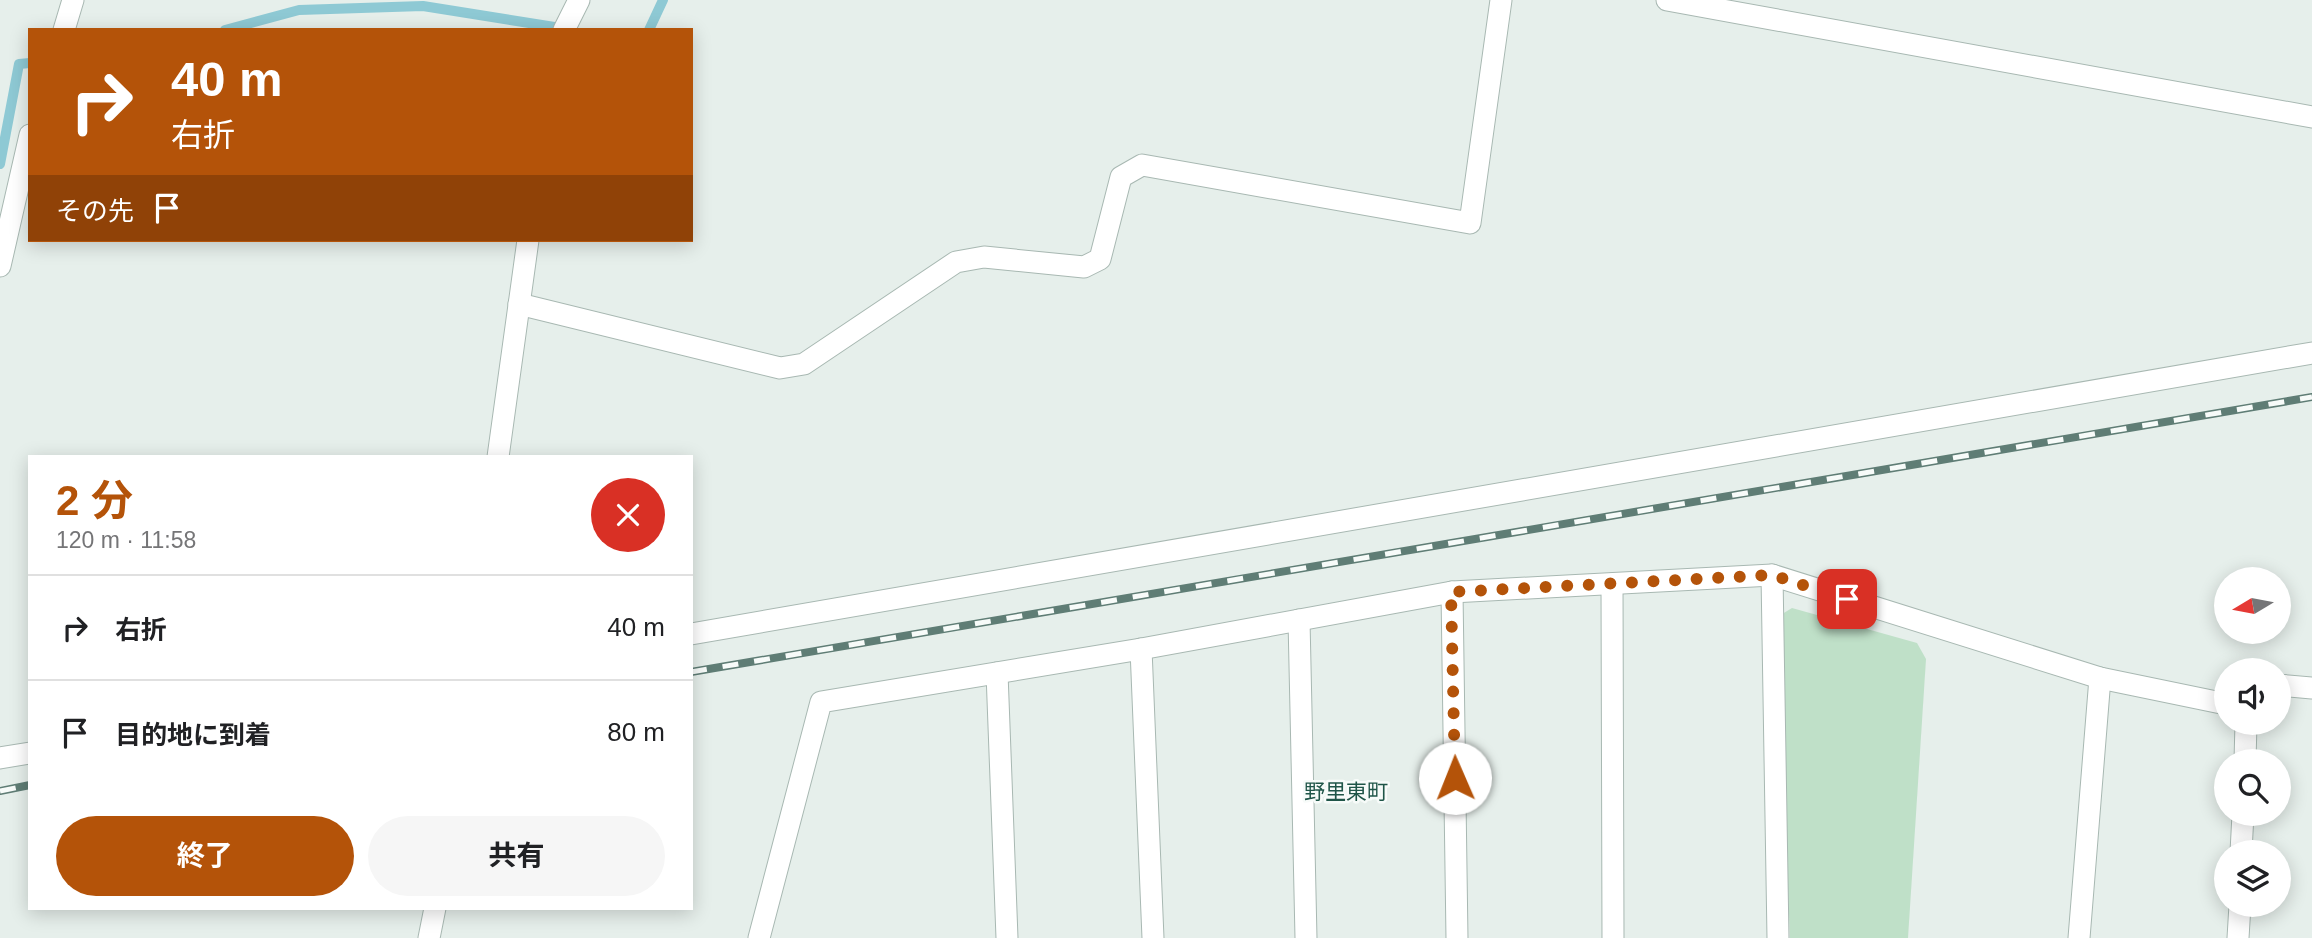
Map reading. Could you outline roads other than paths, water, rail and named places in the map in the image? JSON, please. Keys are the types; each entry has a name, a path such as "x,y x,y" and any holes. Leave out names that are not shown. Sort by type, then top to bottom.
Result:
{"street":[{"path":"65,28 73,0"},
{"path":"565,28 579,0"},
{"path":"519,304 780,368 804,364 956,262 984,257 1084,267 1100,259 1121,177 1142,166 1470,223 1501,0"},
{"path":"1667,0 1694,2 2312,117"},
{"path":"0,265 28,144"},
{"path":"498,455 528,242"},
{"path":"693,634 2312,353"},
{"path":"1772,575 1778,938"},
{"path":"760,938 821,702 1141,649 1451,592 1772,575 2100,678 2214,702"},
{"path":"1612,584 1613,938"},
{"path":"1451,592 1457,938"},
{"path":"1299,620 1306,938"},
{"path":"1141,649 1153,938"},
{"path":"998,673 1007,938"},
{"path":"2079,938 2100,678"},
{"path":"2291,686 2312,688"},
{"path":"0,758 28,753"},
{"path":"429,938 435,910"},
{"path":"2238,938 2239,917"}],"waterway":[{"path":"650,28 663,0"},
{"path":"232,28 299,10 423,6 561,28"},
{"path":"0,164 19,64 28,63"}],"railway":[{"path":"693,672 2312,397"},
{"path":"0,791 28,785"}],"district":[{"name":"野里東町","path":"1346,791"}]}
